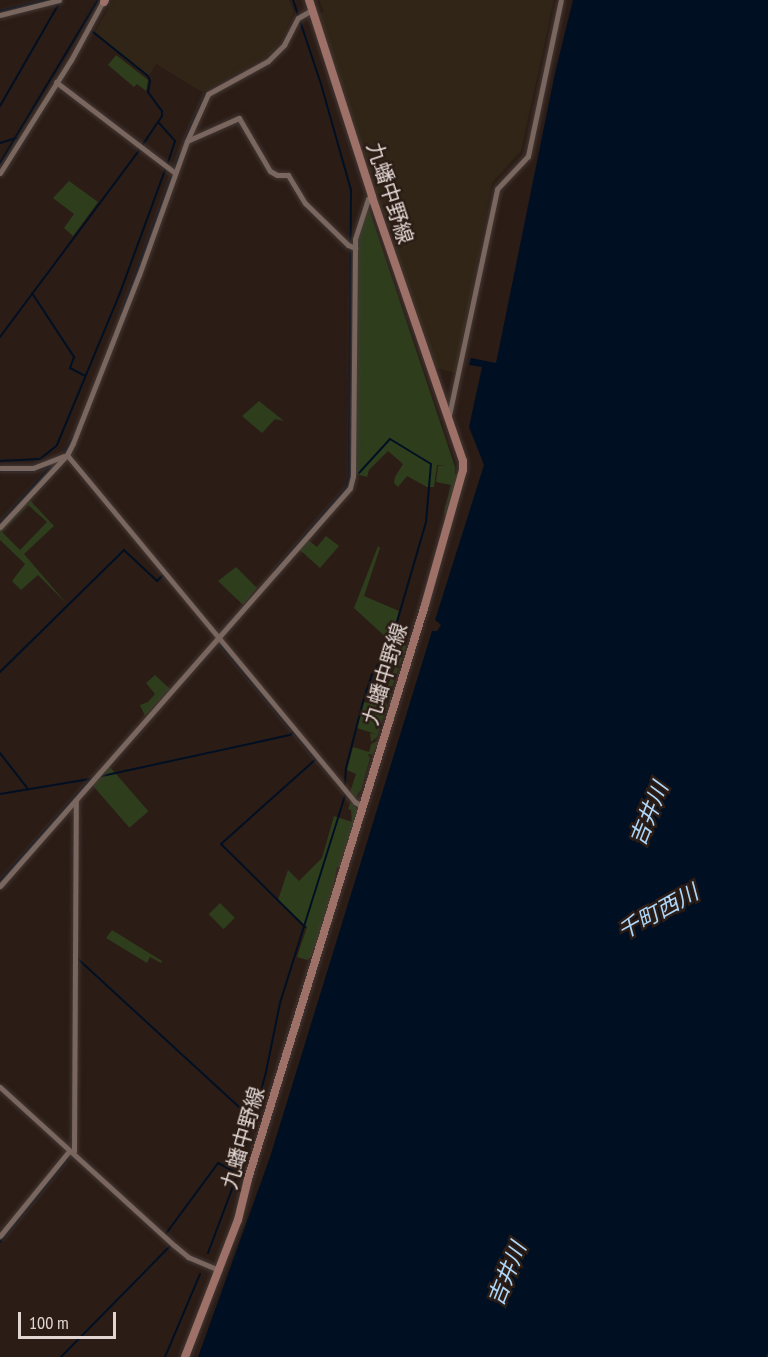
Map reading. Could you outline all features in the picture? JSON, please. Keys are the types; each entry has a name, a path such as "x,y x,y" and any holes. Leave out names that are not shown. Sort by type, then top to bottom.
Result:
{"main road":[{"name":"九蟠中野線","path":"185,1357 238,1220 462,476 463,461 372,196 309,0"}],"street":[{"path":"0,15 59,0"},
{"path":"0,173 57,82 103,0"},
{"path":"448,421 453,409 497,189 528,156 561,0"},
{"path":"0,527 65,456 114,341 174,173 208,94 275,55 299,17 312,10"},
{"path":"57,82 174,173"},
{"path":"187,141 239,118 270,171 277,175 288,175 304,203 353,248"},
{"path":"0,885 352,484 353,248 362,214 372,196"},
{"path":"0,468 33,468 65,456"},
{"path":"65,456 355,802 362,806"},
{"path":"0,1236 71,1151 74,802"},
{"path":"0,1087 188,1257 219,1269"}],"shaded area":[{"path":"113,0 289,0 294,12 283,36 270,54 202,92 156,64 149,76 95,32"},
{"path":"319,0 554,0 521,151 492,183 456,373 435,368 316,14 324,12"}],"green space":[{"path":"116,55 148,80 146,91 137,84 134,87 108,65"},
{"path":"69,181 98,202 73,236 64,228 74,214 53,198"},
{"path":"368,206 455,467 455,475 459,472 446,524 444,512 451,485 436,482 438,466 446,466 437,465 434,487 427,487 407,476 398,487 394,483 395,477 403,464 388,451 369,470 367,477 356,474 357,238"},
{"path":"259,401 284,421 275,419 262,433 242,416"},
{"path":"28,498 54,526 24,554 67,604 38,575 21,590 12,581 25,564 0,540 0,529","holes":["28,505 47,522 20,550 2,532"]},
{"path":"326,536 339,546 320,568 300,550 308,540 317,547"},
{"path":"378,546 380,548 364,596 399,611 390,641 354,608"},
{"path":"236,567 257,588 243,605 218,581"},
{"path":"399,635 404,638 406,646 391,690 391,705 385,693 397,662 388,655"},
{"path":"155,675 170,689 145,716 140,705 148,702 155,694 146,683"},
{"path":"385,698 387,706 377,737 371,742 370,733 376,734 357,728 364,702 380,706 383,710"},
{"path":"380,740 372,755 368,754 370,758 361,790 355,798 350,792 356,774 347,770 353,747 369,752 371,744"},
{"path":"109,766 148,811 129,828 90,782"},
{"path":"351,801 358,811 341,868 337,867 329,907 311,957 307,960 297,957 307,927 278,900 288,870 299,881 322,858 334,816 352,822 351,810 348,809"},
{"path":"220,903 235,918 224,929 209,914"},
{"path":"112,930 162,961 161,963 150,957 147,963 106,938"}],"water":[{"path":"573,0 768,0 768,1353 766,1357 198,1357 270,1157 432,631 437,631 441,625 435,620 484,465 469,427 482,367 469,365 471,358 496,363 555,73"}],"waterway":[{"path":"0,11 46,0"},
{"path":"0,163 98,0"},
{"path":"275,570 346,488 349,476 351,190 321,84 293,0"},
{"path":"0,106 58,5"},
{"path":"93,32 148,76 150,81 148,92 162,111 162,116 142,146"},
{"path":"185,140 206,93"},
{"path":"159,123 175,141 167,165"},
{"path":"0,143 16,138"},
{"path":"0,337 140,149"},
{"path":"121,314 180,153"},
{"path":"0,461 40,459 57,445 120,293 165,170"},
{"path":"32,293 74,357 70,368 85,376"},
{"path":"64,453 73,437"},
{"path":"345,785 346,768 363,702 372,674 390,646 426,522 431,464 390,439 359,473"},
{"path":"0,471 32,471 50,466"},
{"path":"0,523 50,467"},
{"path":"0,672 124,550 157,581 164,574"},
{"path":"218,642 316,759 221,844 305,927"},
{"path":"102,776 290,735 293,732"},
{"path":"0,753 28,789"},
{"path":"0,794 90,779"},
{"path":"0,881 91,779"},
{"path":"78,959 253,1120 266,1072 280,1003 345,796"},
{"path":"208,1253 235,1181 251,1127"},
{"path":"0,1242 71,1155"},
{"path":"165,1235 218,1163 237,1173"},
{"path":"61,1357 171,1245"},
{"path":"165,1357 200,1274"}],"water label":[{"name":"吉井川","path":"649,814"},
{"name":"千町西川","path":"658,912"},
{"name":"吉井川","path":"507,1274"}]}
